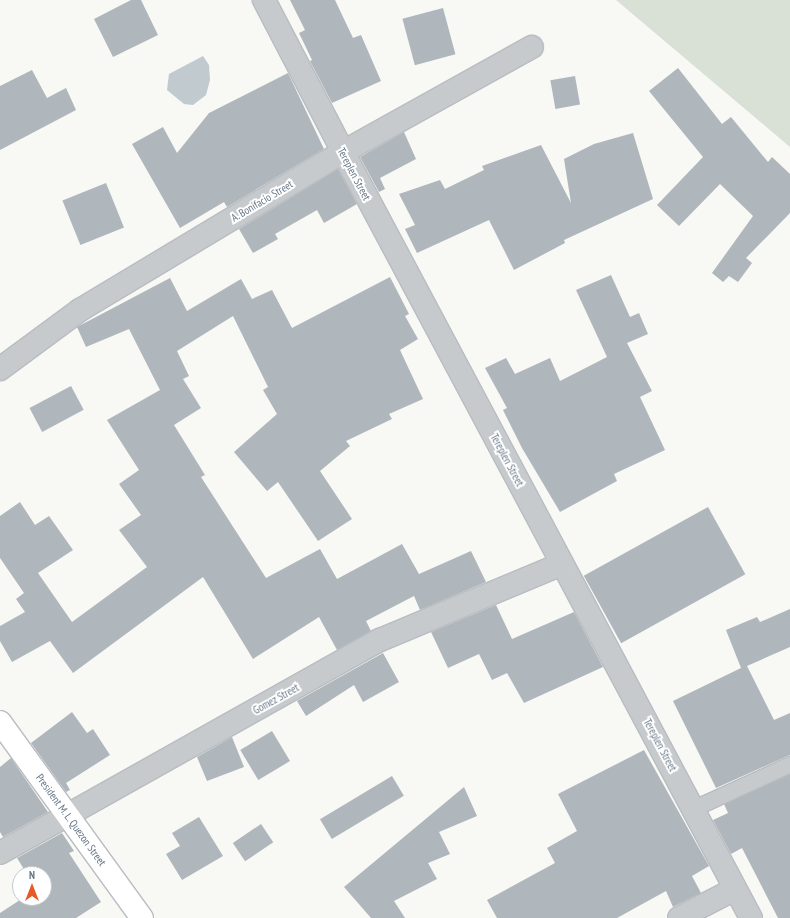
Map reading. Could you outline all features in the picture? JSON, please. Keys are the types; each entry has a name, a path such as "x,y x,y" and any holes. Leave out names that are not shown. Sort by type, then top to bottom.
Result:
{"main road":[{"name":"President M. L. Quezon Street","path":"0,722 142,918"}],"street":[{"name":"Tereplen Street","path":"264,0 343,152 562,564 694,808 751,918"},
{"name":"A. Bonifacio Street","path":"0,368 80,310 343,152 532,47"},
{"name":"Gomez Street","path":"0,853 380,640 562,564"},
{"path":"679,918 735,889"}],"lane":[{"path":"694,808 790,764"}],"shaded area":[{"path":"616,0 790,0 790,147"},
{"path":"203,56 209,65 210,80 206,95 193,105 184,104 167,90 169,74"}],"building":[{"path":"131,0 141,0 158,35 113,57 94,19"},
{"path":"290,0 335,0 353,38 361,35 381,81 332,103 310,61 312,60 299,33 305,30"},
{"path":"443,8 455,54 415,65 402,19"},
{"path":"678,68 722,124 731,117 768,162 772,157 790,174 790,213 746,258 752,263 738,282 729,276 723,282 712,273 753,216 720,184 679,226 657,205 703,157 649,91"},
{"path":"32,70 47,98 66,88 76,110 0,150 0,86"},
{"path":"288,73 324,149 227,207 224,202 180,228 132,144 163,127 177,153 209,113"},
{"path":"575,76 580,105 555,109 550,80"},
{"path":"404,132 416,159 380,178 385,189 379,192 360,157"},
{"path":"633,133 653,199 564,240 565,243 514,270 489,220 417,253 405,229 415,225 399,194 440,180 445,189 484,170 482,166 541,145 571,203 564,159 594,144"},
{"path":"338,169 357,204 324,223 317,210 275,234 278,239 253,253 239,229"},
{"path":"106,183 124,228 80,245 62,201"},
{"path":"611,275 630,317 639,313 648,334 627,343 652,391 640,397 665,450 614,474 617,481 560,512 522,448 503,410 507,408 485,368 506,358 515,374 550,358 560,381 607,357 576,290"},
{"path":"390,277 409,314 405,316 418,339 400,350 423,399 389,414 392,419 346,441 350,446 320,471 352,519 318,541 278,482 267,491 234,452 277,414 263,390 268,387 233,316 177,351 189,376 183,379 201,408 174,425 205,475 201,477 266,578 320,549 337,579 402,544 419,574 471,551 486,582 420,610 414,596 366,621 371,631 337,650 319,617 253,659 203,577 73,673 50,641 12,662 0,641 0,626 25,612 16,599 24,593 0,558 0,516 20,502 35,525 49,516 73,550 38,573 72,622 147,567 119,530 141,515 119,484 139,470 107,420 160,390 129,329 86,347 77,327 170,278 187,311 241,279 252,299 272,290 292,328"},
{"path":"71,386 84,410 42,432 30,408"},
{"path":"708,507 745,574 621,643 584,576"},
{"path":"496,605 512,639 574,612 603,667 524,703 507,673 492,680 479,654 448,668 431,632"},
{"path":"790,609 790,647 747,666 774,720 790,713 790,755 716,788 673,701 741,668 726,630 757,617 760,622"},
{"path":"383,653 399,682 363,702 354,685 306,716 297,701"},
{"path":"72,712 87,733 93,729 110,755 66,783 70,790 66,792 31,743"},
{"path":"272,731 290,761 258,780 240,750"},
{"path":"232,737 244,767 207,781 197,757"},
{"path":"644,750 709,866 692,876 701,893 673,907 666,891 617,918 497,918 487,900 555,863 547,848 577,831 558,794"},
{"path":"11,758 48,812 3,837 0,832 0,767"},
{"path":"790,774 790,918 778,918 742,848 731,854 713,820 728,813 724,804"},
{"path":"392,776 404,796 332,839 320,819"},
{"path":"464,787 477,816 439,832 450,854 428,863 437,879 394,901 405,918 371,918 344,887"},
{"path":"199,817 223,856 182,880 166,854 180,846 172,833"},
{"path":"261,824 273,842 245,861 233,843"},
{"path":"62,833 74,851 69,853 101,902 76,918 0,918 0,913 12,905 52,906 52,866 22,866 17,858"}]}
